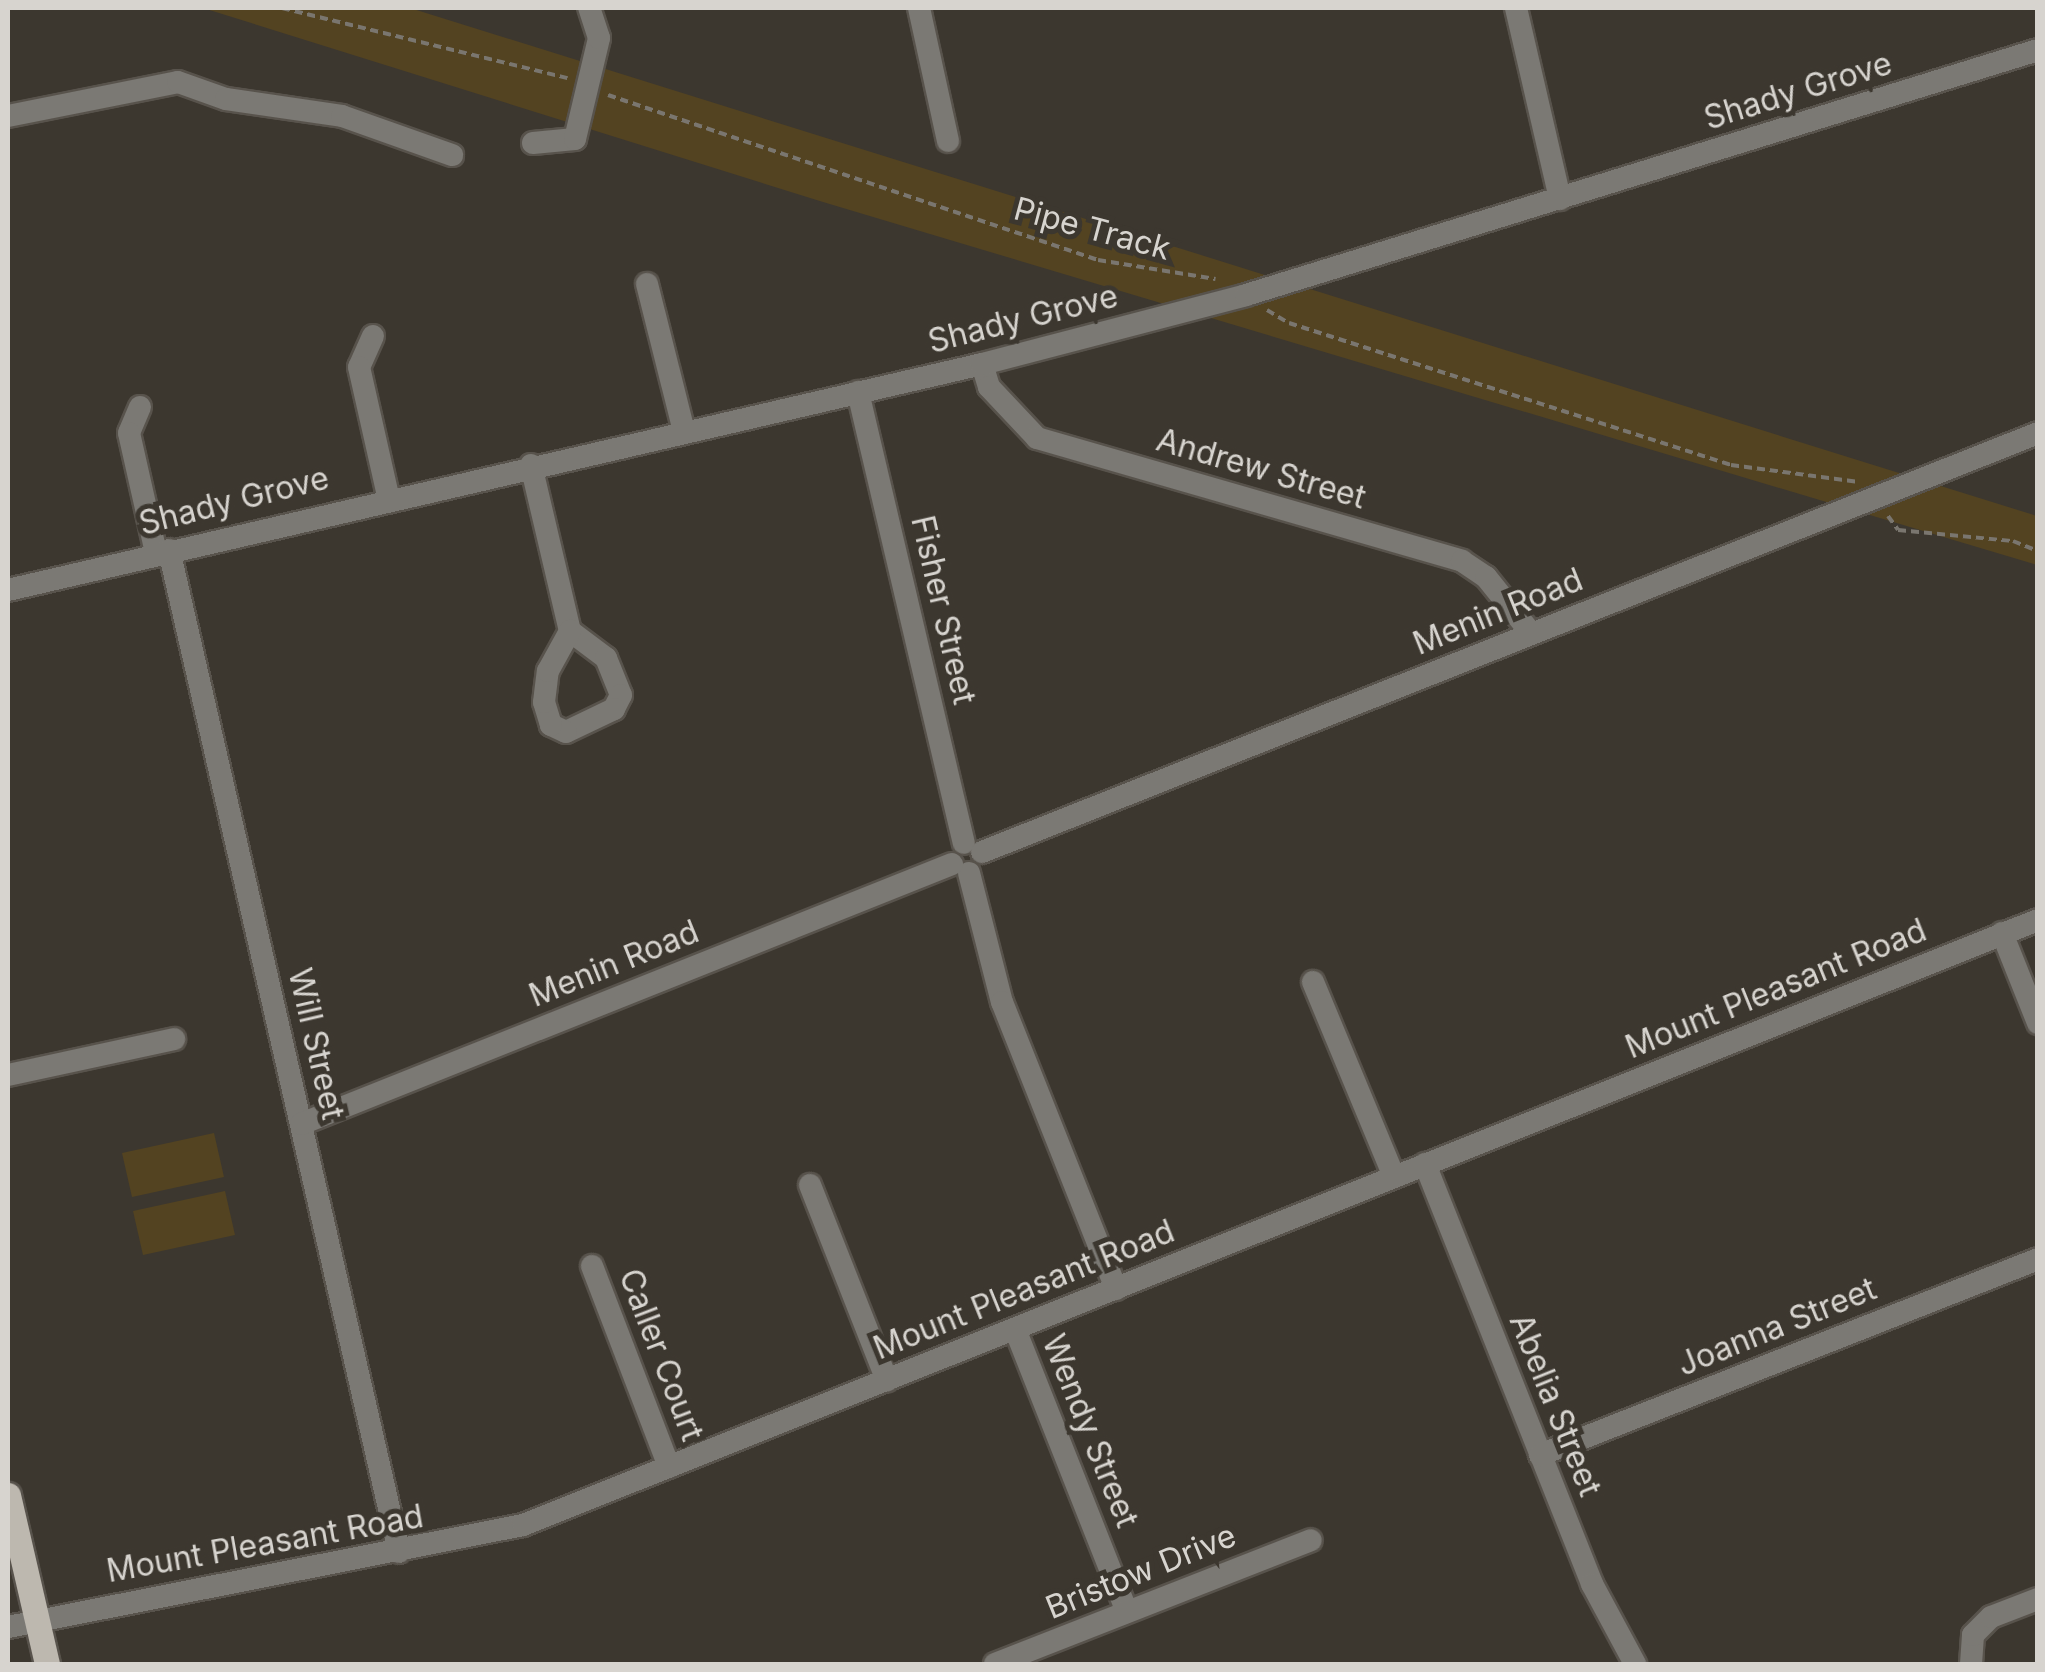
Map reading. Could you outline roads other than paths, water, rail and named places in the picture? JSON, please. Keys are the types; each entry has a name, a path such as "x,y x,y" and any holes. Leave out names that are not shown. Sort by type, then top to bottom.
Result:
{"main road":[{"path":"8,1495 47,1664"}],"street":[{"path":"533,143 575,139 599,38 589,8"},
{"path":"919,8 948,141"},
{"path":"1516,8 1560,199"},
{"name":"Shady Grove","path":"8,590 388,496 982,364 1246,295 2038,50"},
{"path":"8,116 164,82 226,99 342,116 452,155"},
{"path":"647,284 684,430"},
{"path":"373,336 359,367 388,496"},
{"name":"Andrew Street","path":"982,364 988,386 1037,438 1462,561 1486,577 1532,633"},
{"name":"Fisher Street","path":"858,392 973,847"},
{"name":"Will Street","path":"140,406 130,433 300,1124 399,1552"},
{"name":"Menin Road","path":"973,847 1532,633 2038,432"},
{"path":"531,465 570,631"},
{"path":"973,847 952,851 961,868 1002,1002 1116,1288"},
{"name":"Menin Road","path":"300,1124 961,868"},
{"name":"Mount Pleasant Road","path":"8,1627 523,1525 2038,920"},
{"path":"2002,934 2038,1023"},
{"path":"1314,982 1394,1177"},
{"path":"8,1075 174,1038"},
{"name":"Abelia Street","path":"1425,1164 1592,1584 1635,1664"},
{"path":"810,1184 886,1380"},
{"name":"Joanna Street","path":"1540,1455 2038,1259"},
{"name":"Caller Court","path":"592,1266 670,1468"},
{"name":"Wendy Street","path":"1015,1329 1127,1612"},
{"name":"Bristow Drive","path":"995,1664 1311,1540"},
{"path":"1970,1664 1973,1635 1991,1617 2038,1600"}]}
